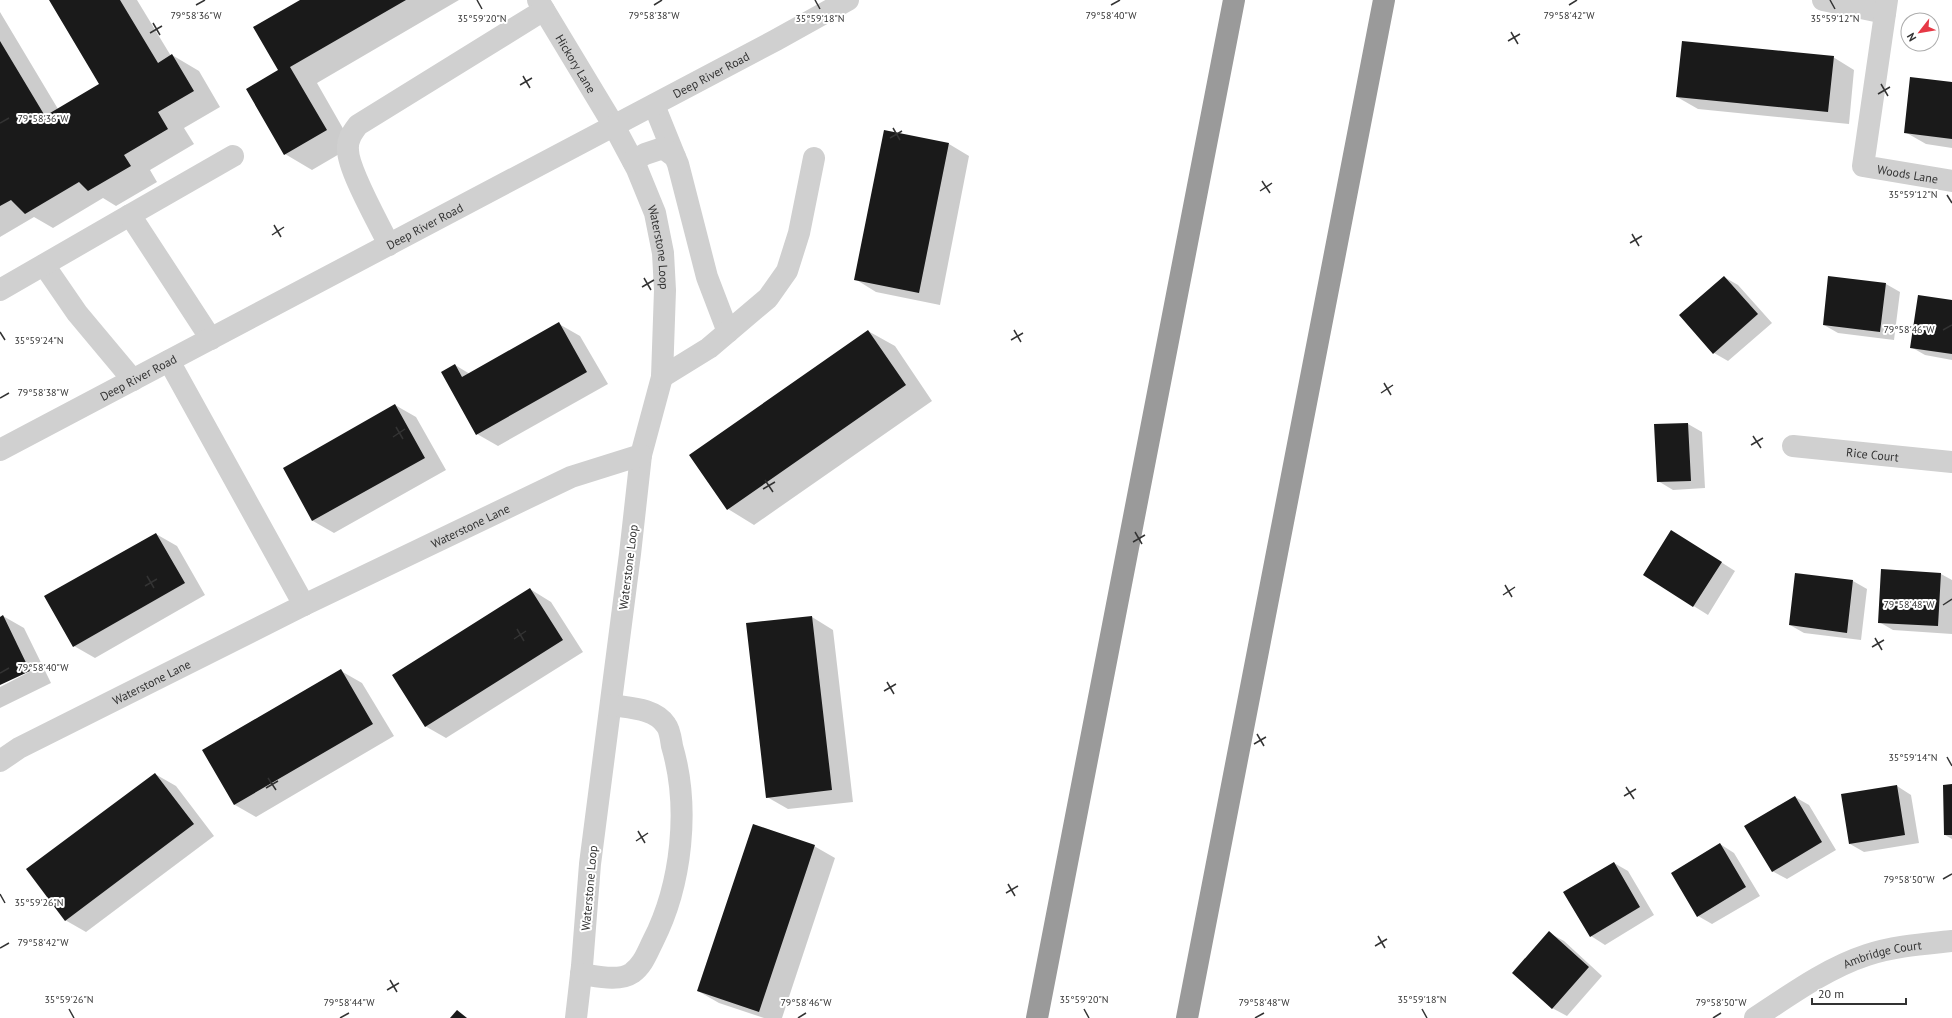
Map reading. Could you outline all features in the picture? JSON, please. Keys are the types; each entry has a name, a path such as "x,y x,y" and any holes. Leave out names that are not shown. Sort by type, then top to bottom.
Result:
{"highway":[{"path":"1037,1018 1234,0"},
{"path":"1187,1018 1384,0"}],"street":[{"name":"Deep River Road","path":"0,450 654,105 848,0"},
{"path":"1823,0 1886,6"},
{"path":"389,245 351,166 348,150 350,135 358,125 541,5"},
{"name":"Hickory Lane","path":"541,5 614,126"},
{"name":"Woods Lane","path":"1886,6 1863,166 1952,181"},
{"path":"654,105 675,157 697,232 708,277 728,332"},
{"name":"Waterstone Loop","path":"576,1018 590,864 629,562 641,455 662,377 665,290 663,253 655,213 633,161 614,126"},
{"path":"633,161 644,154 663,148 675,157"},
{"path":"0,290 233,156"},
{"path":"662,377 708,348 728,332 768,298 787,271 799,233 814,158"},
{"path":"130,216 211,339"},
{"path":"44,265 77,313 133,380"},
{"path":"169,361 304,605"},
{"name":"Rice Court","path":"1794,446 1952,462"},
{"name":"Waterstone Lane","path":"0,761 19,748 304,605 571,477 641,455"},
{"path":"581,974 614,978 630,974 641,965 663,922 679,863 682,814 677,761 666,726 654,715 640,710 611,705"},
{"name":"Ambridge Court","path":"1755,1018 1820,977 1867,955 1906,946 1952,941"}],"building":[{"path":"49,0 120,0 158,63 172,54 194,91 158,112 168,129 124,155 131,166 88,191 79,182 25,214 11,200 0,206 0,41 45,116 99,84"},
{"path":"300,0 406,0 290,67 327,130 284,155 246,89 278,70 253,27"},
{"path":"1682,41 1834,56 1828,112 1676,97"},
{"path":"1910,77 1952,82 1952,139 1904,133"},
{"path":"884,130 949,143 919,293 854,280"},
{"path":"1724,276 1758,314 1713,354 1679,315"},
{"path":"1828,276 1886,283 1880,332 1823,325"},
{"path":"1918,295 1952,300 1952,354 1910,348"},
{"path":"559,322 587,372 476,435 441,372 455,364 462,377"},
{"path":"868,330 906,385 727,510 689,455"},
{"path":"395,404 425,458 312,521 283,468"},
{"path":"1688,423 1691,481 1657,482 1654,424"},
{"path":"1671,530 1722,562 1693,607 1643,575"},
{"path":"156,533 185,583 73,647 44,596"},
{"path":"1881,569 1941,573 1938,626 1878,623"},
{"path":"1795,573 1853,580 1847,633 1789,625"},
{"path":"530,588 563,640 425,727 392,675"},
{"path":"3,615 30,671 0,685 0,617"},
{"path":"812,616 832,790 766,798 746,623"},
{"path":"341,669 373,724 234,805 202,750"},
{"path":"155,773 194,824 65,921 26,869"},
{"path":"1952,784 1952,835 1944,835 1943,785"},
{"path":"1897,785 1905,835 1849,844 1841,794"},
{"path":"1795,796 1822,842 1772,872 1744,826"},
{"path":"753,824 815,845 759,1012 697,991"},
{"path":"1720,843 1746,887 1697,917 1671,873"},
{"path":"1614,862 1640,907 1590,937 1563,892"},
{"path":"1549,931 1589,967 1552,1009 1512,973"},
{"path":"457,1010 467,1018 450,1018"}]}
